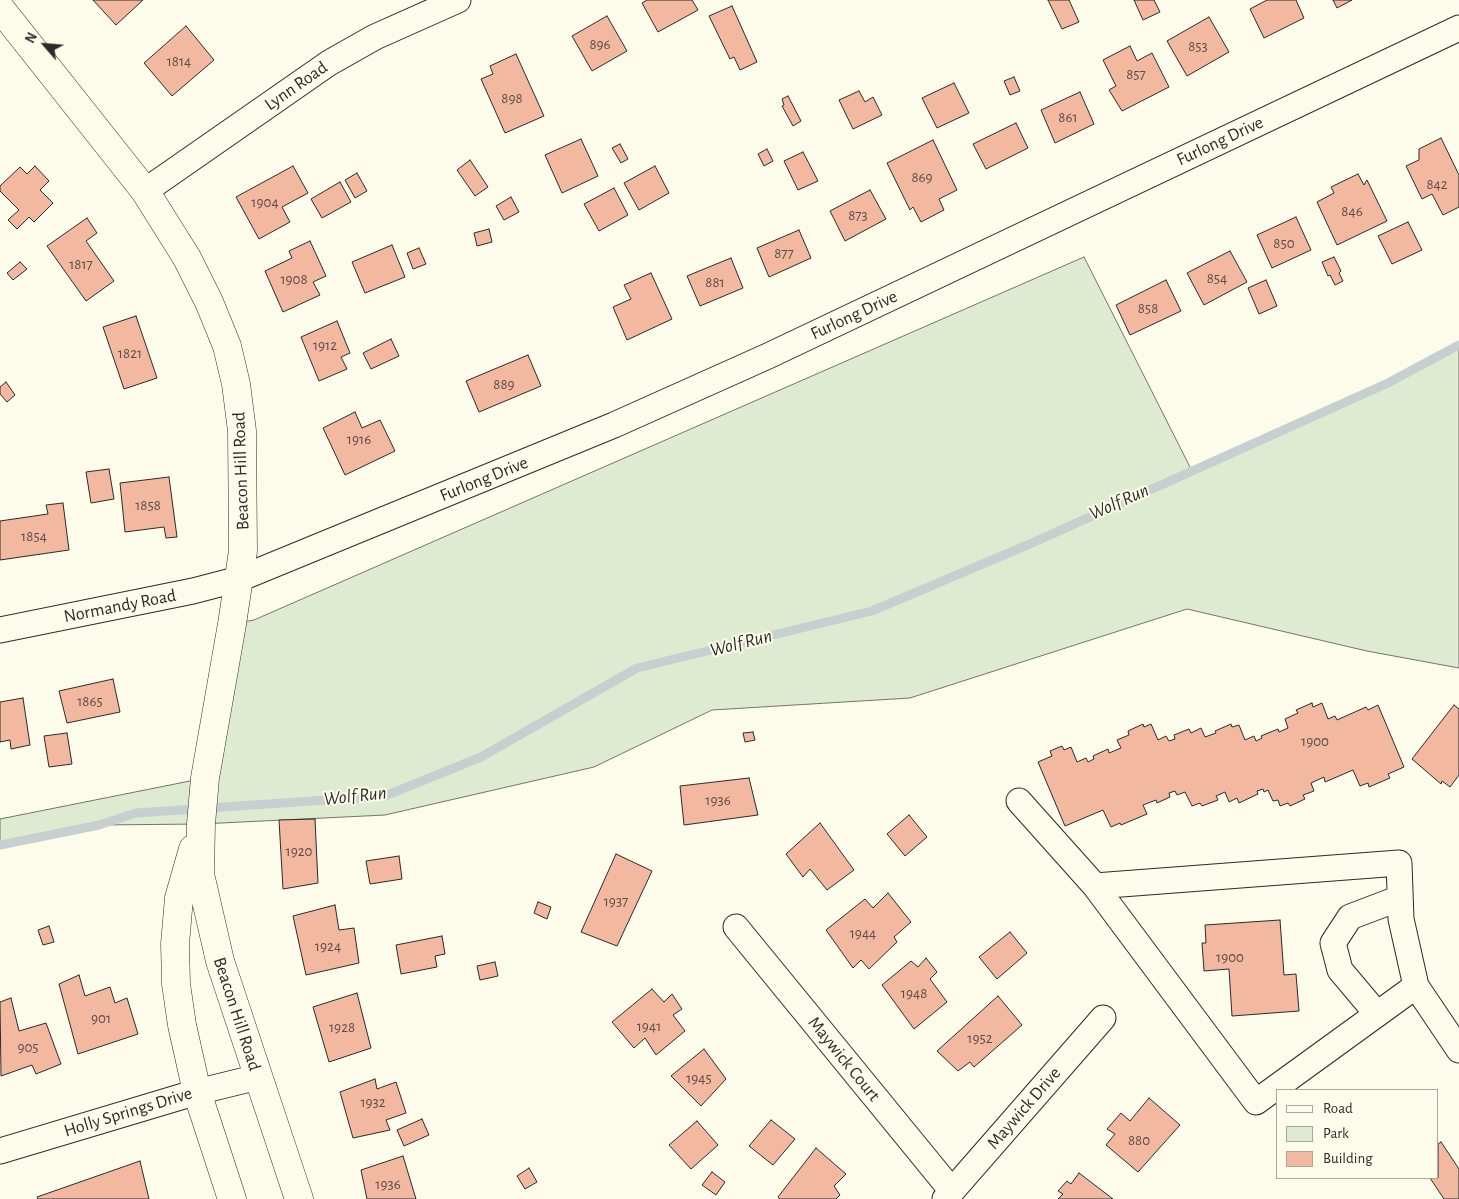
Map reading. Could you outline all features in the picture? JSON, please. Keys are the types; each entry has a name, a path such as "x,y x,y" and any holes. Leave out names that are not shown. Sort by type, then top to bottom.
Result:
{"street":[{"name":"Lynn Road","path":"145,191 329,64 375,37 458,0"},
{"name":"Beacon Hill Road","path":"0,8 145,191 187,258 209,302 227,346 236,384 242,431 243,551 205,778 201,824 200,874 220,961 299,1199"},
{"name":"Furlong Drive","path":"239,579 614,425 768,356 1459,28"},
{"name":"Normandy Road","path":"0,630 193,591 239,579"},
{"path":"1019,801 1095,886 1256,1102 1416,986"},
{"name":"Beacon Hill Road","path":"201,824 179,898 175,944 176,984 182,1025 196,1092 232,1199"},
{"path":"1095,886 1399,863 1401,919 1416,986 1459,1050"},
{"path":"1377,1014 1340,970 1332,943 1350,917 1400,898"},
{"name":"Maywick Court","path":"736,927 949,1195"},
{"name":"Maywick Drive","path":"949,1195 1103,1018"},
{"name":"Holly Springs Drive","path":"0,1151 196,1092 258,1077"}],"green space":[{"path":"1084,257 1192,471 1388,383 1459,347 1459,668 1367,651 1187,609 910,698 712,710 594,767 385,815 201,824 99,825 0,845 0,819 205,778 232,624 254,620"}],"building":[{"path":"93,0 143,0 116,25"},
{"path":"647,0 692,0 698,10 658,32 642,3"},
{"path":"1048,0 1069,0 1079,22 1062,29"},
{"path":"1134,0 1154,0 1160,12 1143,20"},
{"path":"1267,0 1296,0 1304,18 1264,38 1250,9"},
{"path":"1333,0 1352,0 1337,8"},
{"path":"732,6 757,62 740,70 734,57 730,59 709,16"},
{"path":"607,16 627,51 592,71 572,36"},
{"path":"1209,17 1229,52 1187,76 1167,41"},
{"path":"186,26 214,60 172,96 144,63"},
{"path":"1130,46 1137,61 1152,53 1169,87 1122,111 1109,90 1116,86 1103,60"},
{"path":"516,54 544,116 505,133 481,79 493,74 490,66"},
{"path":"1014,77 1020,91 1010,95 1004,81"},
{"path":"954,83 969,113 937,128 922,98"},
{"path":"859,91 865,102 873,97 882,115 853,129 839,100"},
{"path":"1080,92 1094,124 1055,143 1041,110"},
{"path":"788,96 801,121 793,126 782,106 784,105 782,99"},
{"path":"1016,123 1028,148 986,169 973,144"},
{"path":"1441,138 1459,175 1459,207 1443,215 1432,194 1422,199 1406,166 1419,160 1419,149"},
{"path":"581,139 598,176 562,193 545,155"},
{"path":"933,140 957,190 939,199 944,210 921,222 913,207 910,210 887,163"},
{"path":"620,144 628,159 621,163 612,148"},
{"path":"767,149 773,161 764,166 758,154"},
{"path":"803,152 818,181 798,190 784,161"},
{"path":"470,160 488,187 475,196 457,170"},
{"path":"35,166 49,181 40,190 53,203 34,222 29,217 17,229 8,220 19,210 0,191 0,186 20,167 27,174"},
{"path":"293,166 308,193 282,207 290,222 259,239 236,197"},
{"path":"655,166 669,193 639,210 624,183"},
{"path":"357,173 367,191 355,198 345,180"},
{"path":"1358,174 1364,185 1367,180 1387,221 1337,245 1317,202 1334,193 1331,187"},
{"path":"340,182 351,202 322,218 311,199"},
{"path":"614,188 628,215 599,231 584,204"},
{"path":"870,190 886,219 845,241 830,211"},
{"path":"511,197 519,212 504,220 496,206"},
{"path":"1296,217 1311,250 1272,268 1257,235"},
{"path":"87,218 97,233 86,241 114,281 86,301 47,246"},
{"path":"1408,222 1422,250 1392,264 1378,236"},
{"path":"489,229 492,242 477,246 474,233"},
{"path":"799,230 811,258 769,277 757,248"},
{"path":"310,241 326,276 313,282 320,295 283,312 265,271 292,258 289,251"},
{"path":"392,245 405,277 365,293 352,262"},
{"path":"419,248 426,264 413,269 407,253"},
{"path":"1230,251 1247,282 1204,305 1187,273"},
{"path":"1334,257 1341,271 1339,273 1343,281 1335,285 1330,275 1328,276 1322,262"},
{"path":"731,258 743,288 700,306 687,276"},
{"path":"20,262 27,269 13,280 7,273"},
{"path":"651,273 672,319 627,340 613,307 631,299 624,285"},
{"path":"1166,280 1181,311 1130,335 1116,305"},
{"path":"1266,280 1277,306 1259,314 1248,288"},
{"path":"136,316 157,378 124,389 103,327"},
{"path":"337,321 350,353 341,357 347,369 319,381 301,337"},
{"path":"391,339 399,356 371,369 363,353"},
{"path":"528,355 541,386 479,412 466,381"},
{"path":"6,382 15,395 7,402 0,394 0,387"},
{"path":"355,412 362,428 380,420 395,451 345,475 323,428"},
{"path":"109,469 114,499 91,503 86,472"},
{"path":"169,477 177,537 166,538 164,527 125,532 120,483"},
{"path":"63,503 69,550 0,560 0,521 48,514 46,505"},
{"path":"113,679 120,712 67,723 59,691"},
{"path":"23,698 30,745 11,749 10,740 0,742 0,702"},
{"path":"1312,703 1313,707 1322,703 1328,719 1335,716 1337,720 1366,707 1368,710 1378,705 1404,767 1388,774 1390,778 1369,787 1368,783 1360,786 1353,770 1325,782 1324,777 1311,783 1314,791 1303,795 1305,799 1290,806 1288,803 1280,806 1278,800 1273,801 1268,790 1264,792 1263,789 1257,791 1258,794 1239,803 1237,798 1229,802 1225,792 1216,796 1218,800 1202,806 1200,803 1192,806 1185,792 1177,795 1175,791 1169,793 1170,797 1157,803 1156,800 1143,805 1147,814 1121,825 1120,823 1111,827 1103,810 1065,826 1038,762 1052,756 1050,751 1062,746 1064,750 1071,747 1077,762 1086,758 1088,762 1094,759 1093,756 1108,749 1109,753 1121,748 1117,740 1129,735 1128,731 1143,724 1144,727 1151,724 1158,740 1166,736 1169,741 1175,739 1174,735 1189,729 1191,733 1201,728 1205,737 1231,724 1232,727 1239,725 1245,740 1254,736 1256,741 1262,738 1261,736 1278,729 1279,732 1288,728 1285,719 1298,713 1296,710"},
{"path":"1454,705 1459,709 1459,775 1450,787 1442,781 1441,784 1412,759"},
{"path":"753,732 755,740 745,742 743,733"},
{"path":"67,733 72,764 49,767 44,736"},
{"path":"749,778 758,815 684,825 680,786"},
{"path":"909,815 927,837 905,856 887,834"},
{"path":"315,819 318,883 283,889 279,820"},
{"path":"820,823 854,870 827,890 810,869 803,877 786,854"},
{"path":"616,854 652,871 617,946 581,932"},
{"path":"399,856 402,879 370,884 366,861"},
{"path":"888,893 911,922 894,937 897,942 869,969 861,960 853,968 826,930 865,899 873,908"},
{"path":"538,902 551,907 547,919 534,913"},
{"path":"335,905 339,930 354,928 359,963 306,975 293,916"},
{"path":"1280,920 1284,975 1296,974 1299,1011 1232,1016 1229,969 1204,971 1202,943 1206,943 1205,925"},
{"path":"49,926 54,942 43,945 38,930"},
{"path":"1010,932 1027,953 997,979 979,957"},
{"path":"442,936 445,954 435,956 437,967 401,974 396,945"},
{"path":"926,958 937,972 930,979 947,1002 914,1029 882,985 911,961 918,967"},
{"path":"495,962 498,976 480,980 477,966"},
{"path":"79,975 85,996 110,987 115,1003 127,998 138,1034 78,1054 59,984"},
{"path":"652,989 664,1002 672,994 682,1009 673,1015 685,1031 656,1055 645,1038 634,1048 612,1022"},
{"path":"357,993 371,1048 329,1062 313,1007"},
{"path":"998,996 1022,1025 974,1067 970,1062 958,1071 937,1051"},
{"path":"11,998 19,1031 46,1023 61,1064 36,1074 32,1065 1,1076 0,1002"},
{"path":"704,1049 726,1079 701,1106 671,1076"},
{"path":"375,1079 377,1089 396,1082 406,1113 386,1120 390,1130 353,1138 340,1092"},
{"path":"1149,1098 1180,1125 1138,1172 1106,1145 1115,1134 1107,1129 1121,1113 1130,1121"},
{"path":"422,1119 429,1135 404,1146 397,1130"},
{"path":"771,1120 795,1139 773,1165 749,1146"},
{"path":"697,1121 718,1145 691,1169 669,1145"},
{"path":"1441,1142 1459,1169 1459,1199 1444,1199 1431,1179 1439,1179 1439,1143"},
{"path":"816,1148 846,1174 834,1186 840,1195 836,1199 780,1199 778,1197"},
{"path":"403,1156 416,1199 367,1199 361,1170"},
{"path":"140,1161 149,1199 38,1199 37,1197"},
{"path":"529,1168 537,1182 525,1189 517,1176"},
{"path":"712,1172 725,1182 716,1195 702,1185"},
{"path":"1079,1173 1113,1199 1058,1199 1063,1194 1058,1191 1067,1181 1071,1184"}],"waterway":[{"name":"Wolf Run","path":"0,845 99,825 136,813 385,796 481,757 637,668 872,611 1032,543 1388,383 1459,345"}]}
